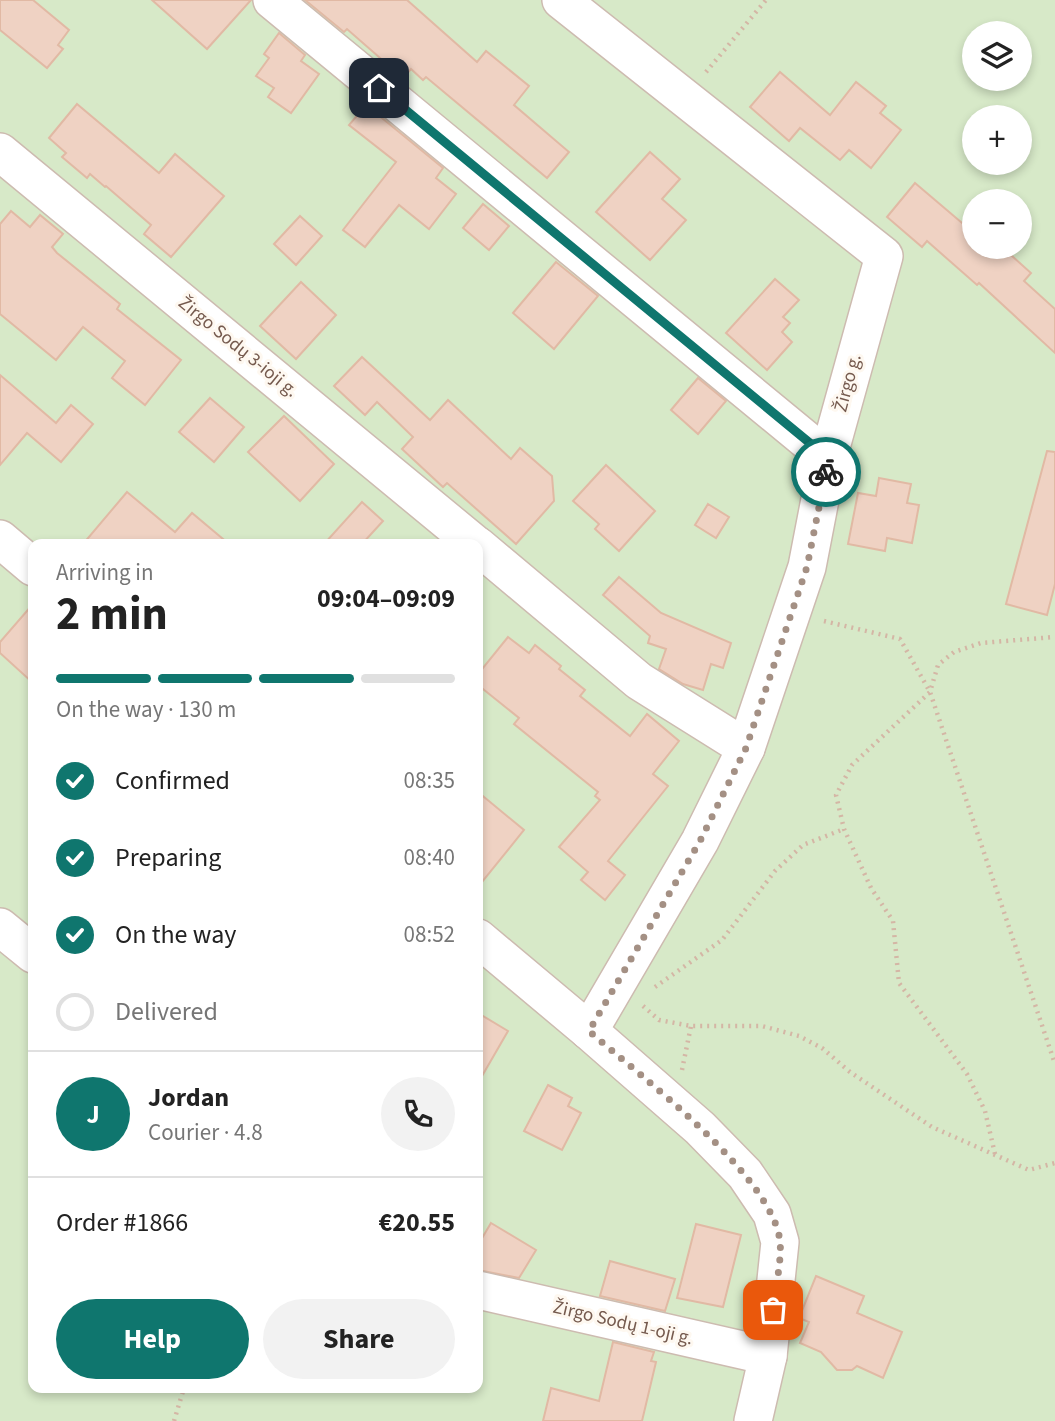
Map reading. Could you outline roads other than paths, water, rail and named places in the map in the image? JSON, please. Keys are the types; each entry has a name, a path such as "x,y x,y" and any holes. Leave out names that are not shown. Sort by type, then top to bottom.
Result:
{"street":[{"path":"272,0 828,458"},
{"name":"Žirgo g.","path":"561,0 884,256 828,458 807,567 746,748 700,841 589,1031"},
{"name":"Žirgo Sodų 3-ioji g.","path":"0,152 470,539"},
{"path":"0,539 28,563"},
{"name":"Žirgo Sodų 3-ioji g.","path":"483,550 639,681 746,748"},
{"path":"0,927 28,950"},
{"path":"483,942 700,1128 745,1174 772,1214 780,1242 768,1356 753,1421"},
{"name":"Žirgo Sodų 1-oji g.","path":"483,1291 768,1356"}]}
